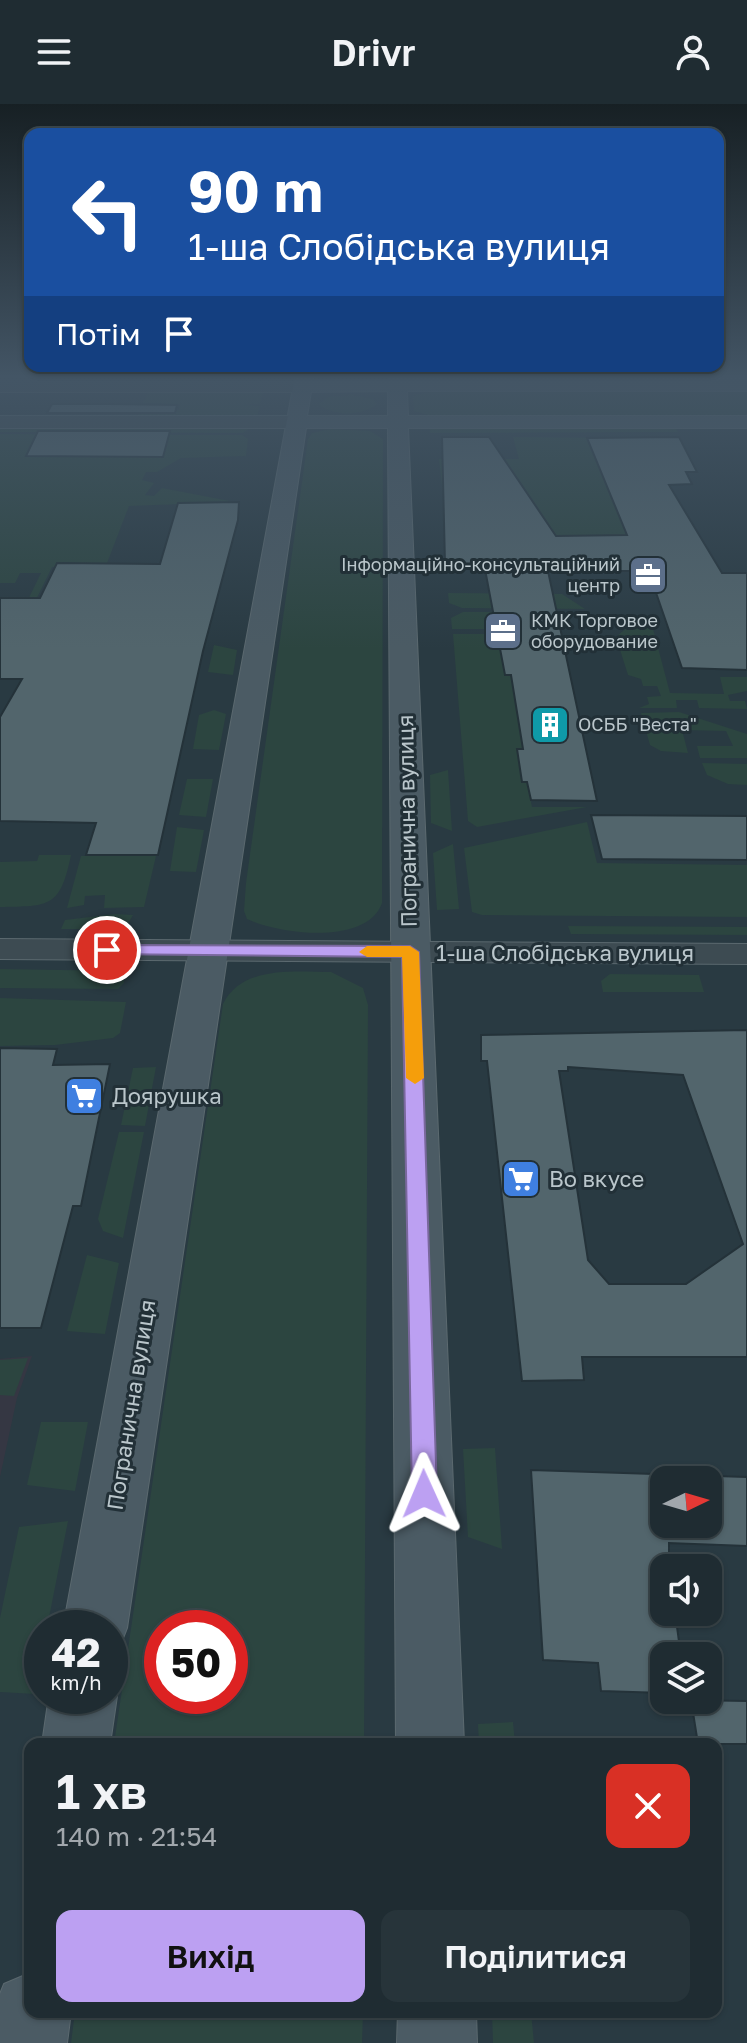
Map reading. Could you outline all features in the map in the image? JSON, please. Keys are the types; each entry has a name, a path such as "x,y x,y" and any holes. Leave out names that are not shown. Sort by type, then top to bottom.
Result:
{"main road":[{"name":"Погранична вулиця","path":"98,1610 288,467"},
{"name":"Погранична вулиця","path":"399,467 430,1738"},
{"path":"77,1738 80,1714"},
{"path":"27,2043 31,2018"},
{"path":"437,2018 437,2043"}],"street":[{"name":"1-ша Слобідська вулиця","path":"0,949 747,954"}],"shaded area":[{"path":"32,1356 17,1398 0,1477 0,1359"}],"green space":[{"path":"0,467 165,467 157,472 146,472 142,480 154,483 145,495 154,496 162,488 235,502 129,506 107,563 52,567 27,618 19,618 41,573 20,573 15,583 0,583"},
{"path":"304,467 383,467 382,903 373,917 359,926 341,931 321,933 279,929 247,919 244,911"},
{"path":"440,467 645,467 678,521 596,546 445,513"},
{"path":"448,593 562,594 585,609 462,608 449,603"},
{"path":"463,612 496,612 495,629 452,629 451,618"},
{"path":"630,625 652,625 670,693 724,694 720,677 747,677 747,691 728,695 730,701 745,701 747,709 699,708 697,700 676,700 677,708 639,708 649,704 647,697 661,696 657,686 643,686 641,679 628,675 616,637"},
{"path":"453,634 499,634 511,675 523,749 517,749 522,782 527,782 532,807 587,807 477,827 468,821"},
{"path":"214,645 237,650 233,675 208,672"},
{"path":"214,710 226,714 219,750 193,749 199,715"},
{"path":"679,712 747,734 747,758 700,758 697,746 733,746 726,731 682,730 688,753 661,751 650,745 641,713"},
{"path":"702,763 747,764 747,785 728,784 707,775"},
{"path":"448,770 452,831 431,823 430,775"},
{"path":"187,779 213,779 206,817 179,815"},
{"path":"587,822 597,863 747,865 747,917 482,915 472,912 464,848"},
{"path":"177,827 204,830 196,872 170,871"},
{"path":"453,844 459,909 437,910 433,853"},
{"path":"39,855 71,855 57,894 42,904 0,907 0,862 37,861"},
{"path":"81,856 156,856 144,907 104,908 105,895 85,896 84,905 67,908"},
{"path":"133,915 125,929 61,929 65,920"},
{"path":"568,926 747,927 747,935 571,934"},
{"path":"0,969 123,971 124,983 118,989 0,988"},
{"path":"331,972 363,988 368,1005 364,1738 115,1738 118,1714 128,1714 128,1649 223,1004 232,991 243,983 271,973"},
{"path":"610,974 699,975 704,992 603,992 601,981"},
{"path":"0,998 126,1002 120,1033 113,1038 55,1045 0,1046"},
{"path":"156,1067 145,1126 121,1125 133,1068"},
{"path":"119,1132 144,1132 123,1238 103,1231 98,1219"},
{"path":"87,1255 119,1263 105,1334 67,1331"},
{"path":"28,1358 14,1396 0,1395 0,1360"},
{"path":"41,1422 88,1422 75,1491 27,1485"},
{"path":"495,1448 502,1549 468,1537 463,1449"},
{"path":"68,1521 51,1610 24,1610 24,1693 0,1692 0,1618 19,1527"},
{"path":"513,1722 514,1738 479,1738 478,1724"},
{"path":"74,2018 363,2018 362,2043 71,2043"},
{"path":"492,2018 532,2018 534,2043 493,2043"}],"building":[{"path":"443,467 510,467 556,536 627,535 599,467 695,467 697,472 686,472 692,484 669,485 722,573 747,573 747,670 682,668 653,584 646,584 642,571 548,571 597,801 531,800 527,782 522,782 517,749 523,749 511,675 505,675 484,564 445,564"},
{"path":"239,502 238,520 203,651 158,855 86,855 96,823 0,821 0,717 22,679 0,679 0,598 40,598 57,563 160,564 178,503"},
{"path":"591,815 747,816 747,860 602,859"},
{"path":"747,1030 747,1357 582,1357 584,1380 522,1381 487,1061 481,1061 481,1035","holes":["568,1067 683,1075 743,1244 686,1284 609,1284 588,1260 559,1071 568,1071"]},
{"path":"0,1048 57,1049 53,1065 110,1064 81,1206 73,1206 41,1328 0,1328"},
{"path":"531,1470 650,1474 650,1538 722,1538 722,1476 747,1477 747,1546 669,1543 669,1554 650,1554 650,1626 677,1626 679,1642 650,1642 650,1693 601,1691 598,1663 543,1660"},
{"path":"722,1701 747,1701 747,1744 722,1744 722,1738 697,1738 693,1714 722,1714"}],"slow traffic":[{"path":"367,952 410,952 415,1078"}],"place":[{"name":"Інформаційно-консультаційний центр","path":"648,575"},
{"name":"КМК Торговое оборудование","path":"503,631"},
{"name":"ОСББ \"Веста\"","path":"550,725"},
{"name":"Доярушка","path":"84,1096"},
{"name":"Во вкусе","path":"521,1179"}],"route":[{"path":"107,950 410,952 424,1494"}]}
